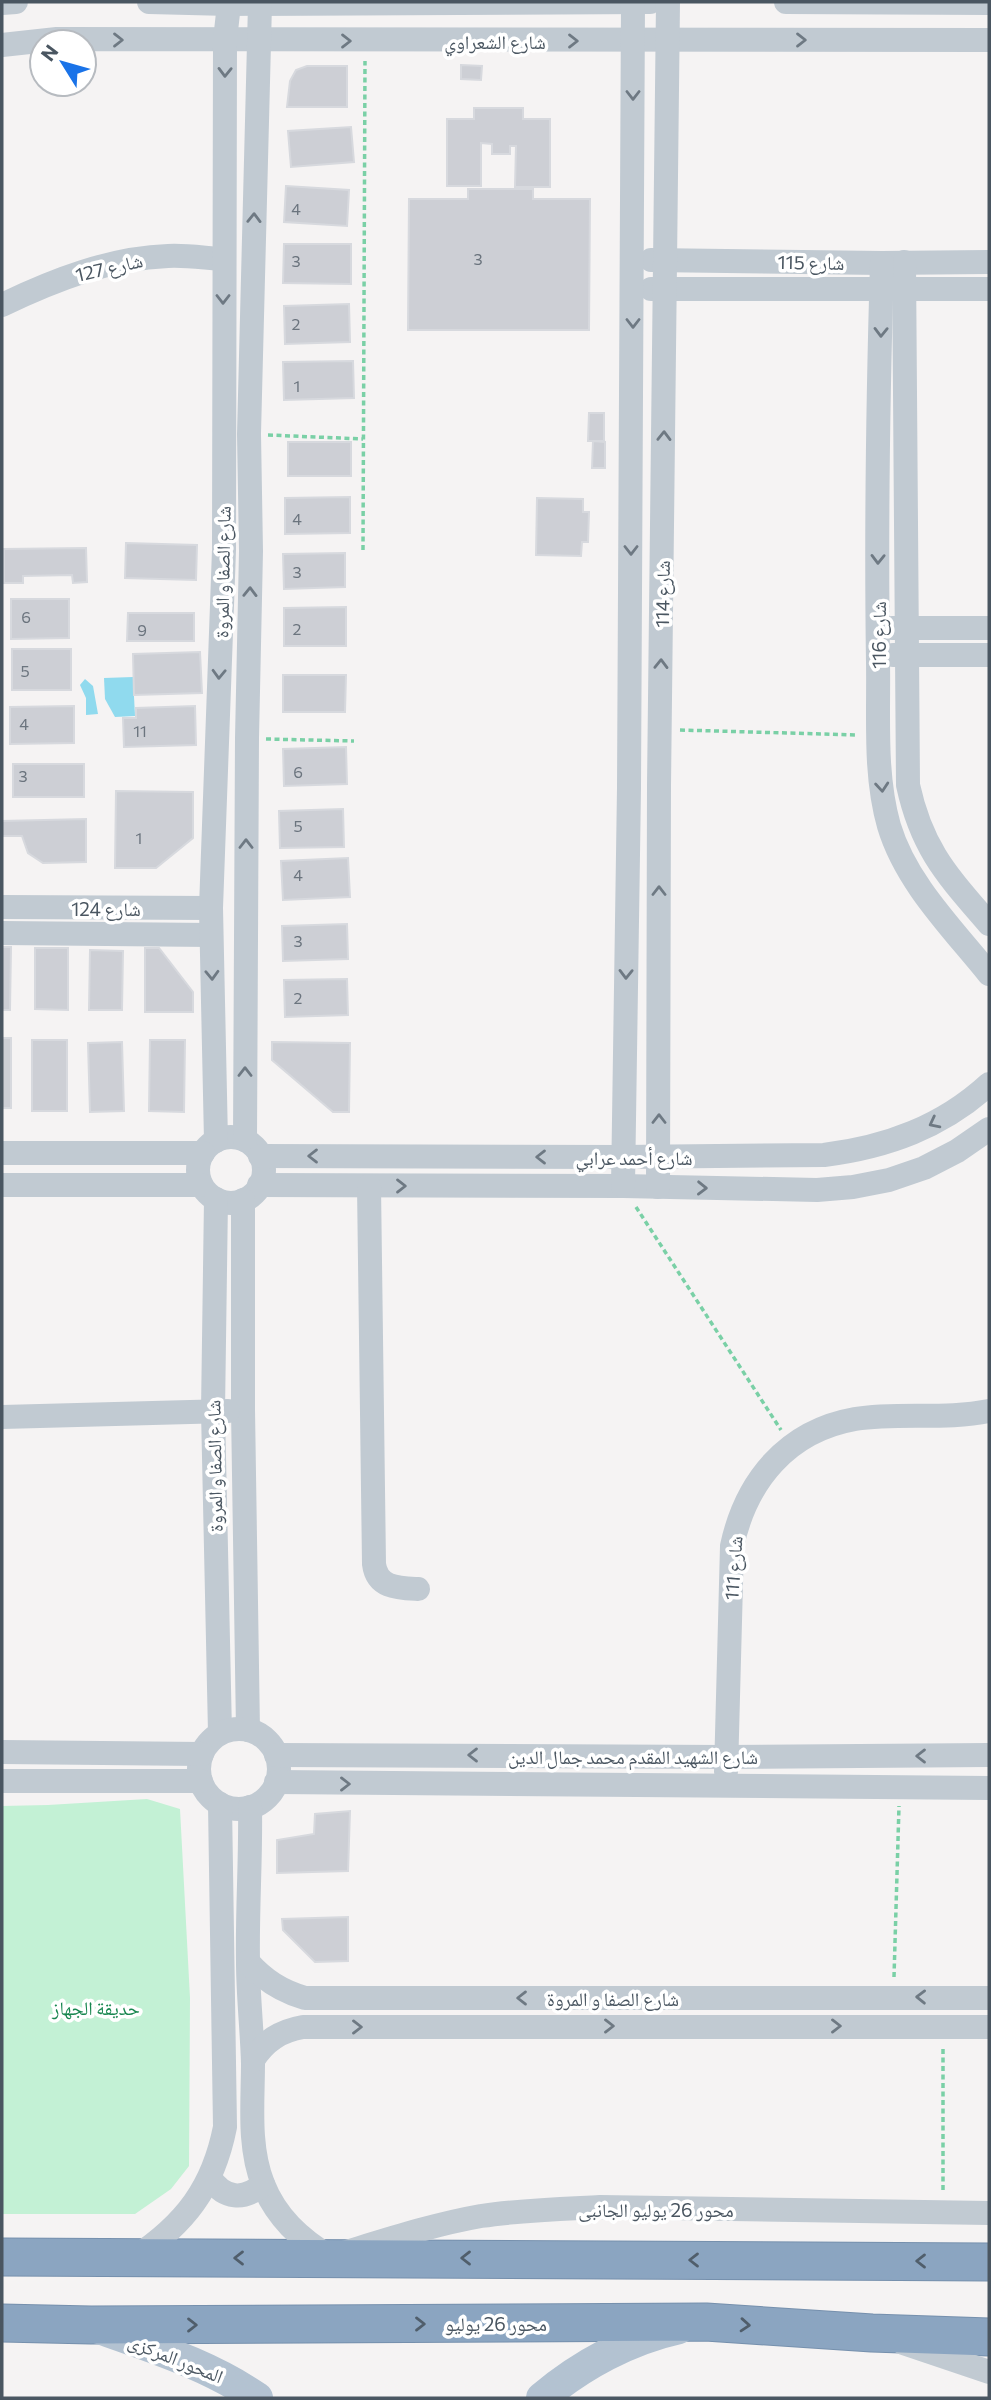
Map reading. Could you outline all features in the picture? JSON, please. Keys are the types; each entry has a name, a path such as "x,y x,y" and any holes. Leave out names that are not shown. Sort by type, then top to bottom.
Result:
{"highway":[{"path":"2,2257 989,2262"},
{"name":"محور 26 يوليو","path":"2,2323 91,2325 706,2322 872,2333 989,2337"}],"main road":[{"path":"541,2398 572,2375 614,2351 636,2341 706,2322"},
{"name":"المحور المركزى","path":"91,2325 192,2362 233,2381 257,2398"}],"street":[{"path":"2,3 16,2"},
{"name":"شارع الشعراوي","path":"149,2 651,2"},
{"name":"شارع 114","path":"659,1187 659,786 668,2"},
{"path":"786,2 989,3"},
{"name":"شارع 114","path":"623,1186 629,788 633,3"},
{"name":"شارع الصفا و المروة","path":"209,1147 211,908 224,550 225,40 229,4"},
{"name":"شارع الصفا و المروة","path":"253,1148 247,738 251,551 249,434 260,4"},
{"name":"شارع الشعراوي","path":"2,45 57,39 989,40"},
{"name":"شارع 127","path":"2,305 50,283 125,261 169,256 223,259"},
{"name":"شارع 115","path":"633,260 893,275 989,289"},
{"name":"شارع 115","path":"633,290 893,275 989,262"},
{"name":"شارع 116","path":"893,275 878,628 882,795 889,827 901,857 918,884 989,974"},
{"name":"شارع 116","path":"893,275 907,655 906,762 913,807 926,843 936,860 989,924"},
{"path":"224,550 251,551"},
{"path":"878,628 989,628"},
{"path":"878,655 989,655"},
{"path":"629,788 659,786"},
{"name":"شارع 124","path":"2,907 211,908"},
{"name":"شارع 124","path":"2,933 211,935"},
{"name":"شارع أحمد عرابي","path":"253,1148 623,1157 824,1155 855,1151 916,1133 971,1101 989,1084"},
{"name":"شارع أحمد عرابي","path":"251,1193 369,1186 623,1186 817,1190 853,1187 889,1180 924,1168 957,1151 989,1129"},
{"path":"2,1153 209,1147 225,1138 253,1148 263,1176 251,1193 234,1203 209,1192 2,1185"},
{"path":"209,1147 198,1174 209,1192"},
{"path":"369,1186 374,1572 390,1587 418,1589"},
{"name":"شارع الصفا و المروة","path":"209,1192 220,1733"},
{"name":"شارع الصفا و المروة","path":"248,1730 243,1410 251,1193"},
{"path":"2,1417 243,1410"},
{"name":"شارع 111","path":"726,1787 731,1569 735,1534 746,1500 758,1480 791,1446 834,1424 856,1419 962,1415 989,1411"},
{"path":"248,1730 270,1743 276,1755 279,1773 270,1793 261,1802 250,1807 229,1808 211,1798 201,1781 199,1762 206,1745 220,1733 248,1730"},
{"path":"2,1752 202,1754"},
{"name":"شارع الشهيد المقدم محمد جمال الدين","path":"276,1755 989,1755"},
{"path":"2,1781 201,1781"},
{"name":"شارع الشهيد المقدم محمد جمال الدين","path":"276,1782 989,1788"},
{"path":"134,2258 179,2222 210,2178 225,2127 220,1804"},
{"path":"250,1807 248,1962 254,2146 263,2184 274,2207 289,2227 308,2244 330,2257"},
{"name":"شارع الصفا و المروة","path":"248,1962 269,1982 305,1998 989,1998"},
{"path":"303,2027 295,2015 297,2005 305,1998"},
{"name":"شارع الصفا و المروة","path":"253,2060 268,2041 290,2029 303,2027 989,2027"},
{"path":"210,2178 224,2193 235,2196 245,2196 263,2184"},
{"name":"محور 26 يوليو الجانبى","path":"330,2257 422,2229 481,2216 540,2209 600,2207 989,2213"},
{"path":"872,2333 989,2372"}],"path":[{"path":"363,550 365,41"},
{"path":"249,434 363,439"},
{"path":"660,729 880,736"},
{"path":"247,738 355,741"},
{"path":"623,1186 791,1446"},
{"path":"893,1997 899,1787"},
{"path":"943,2026 943,2213"}],"green space":[{"name":"حديقة الجهاز","path":"147,1799 180,1809 190,1998 189,2166 171,2189 135,2214 2,2214 2,1806"}],"water":[{"path":"133,677 135,716 115,717 105,699 104,678"},
{"path":"85,679 93,686 98,714 86,715 86,698 80,685"}],"building":[{"path":"461,65 482,66 481,80 461,79"},
{"path":"307,66 347,66 347,107 287,107 290,81 296,70"},
{"path":"474,108 523,108 523,119 550,119 550,187 515,187 516,146 510,146 510,154 492,154 492,144 481,143 481,186 447,186 447,119 474,119"},
{"path":"351,127 354,162 291,167 288,131"},
{"path":"286,186 349,190 347,226 284,222"},
{"path":"468,189 533,189 533,199 590,199 589,330 408,330 409,199 468,199"},
{"path":"284,244 351,244 351,284 283,283"},
{"path":"349,304 350,342 285,344 284,306"},
{"path":"353,361 354,398 284,400 283,362"},
{"path":"589,413 604,413 604,441 588,441"},
{"path":"593,441 605,442 605,468 592,468"},
{"path":"288,442 351,442 351,476 288,476"},
{"path":"350,497 350,533 285,534 285,498"},
{"path":"537,498 583,499 583,512 589,512 588,542 582,542 581,556 536,555"},
{"path":"126,543 197,545 196,580 125,578"},
{"path":"86,548 87,582 73,583 72,575 23,576 23,583 4,583 4,549"},
{"path":"345,553 345,587 284,589 283,554"},
{"path":"11,599 69,599 69,638 11,639"},
{"path":"346,607 346,646 284,646 284,608"},
{"path":"128,613 194,613 194,641 127,641"},
{"path":"12,649 71,649 71,690 12,690"},
{"path":"200,652 202,693 134,695 133,654"},
{"path":"283,675 346,675 345,712 283,712"},
{"path":"74,706 74,743 10,744 10,707"},
{"path":"195,706 196,745 124,747 123,718 136,718 136,708"},
{"path":"346,747 347,784 284,786 283,749"},
{"path":"13,764 84,764 84,797 13,797"},
{"path":"116,791 193,792 193,838 156,868 115,868"},
{"path":"343,809 344,847 280,848 279,811"},
{"path":"86,819 86,862 43,863 28,853 22,836 2,836 2,821"},
{"path":"348,858 350,897 283,900 281,861"},
{"path":"347,924 348,959 283,961 282,926"},
{"path":"2,947 11,947 10,1010 2,1010"},
{"path":"35,948 68,948 68,1010 35,1009"},
{"path":"145,948 159,948 193,992 193,1012 145,1012"},
{"path":"90,950 123,951 122,1010 89,1010"},
{"path":"347,979 348,1015 285,1017 284,980"},
{"path":"2,1038 11,1038 11,1108 2,1108"},
{"path":"32,1040 67,1040 67,1111 32,1111"},
{"path":"150,1040 185,1040 184,1112 149,1111"},
{"path":"122,1042 124,1111 90,1112 88,1043"},
{"path":"272,1042 350,1043 349,1112 333,1112 272,1060"},
{"path":"350,1811 348,1871 277,1873 277,1840 314,1834 315,1814"},
{"path":"348,1917 348,1961 315,1962 283,1930 282,1919"}]}
